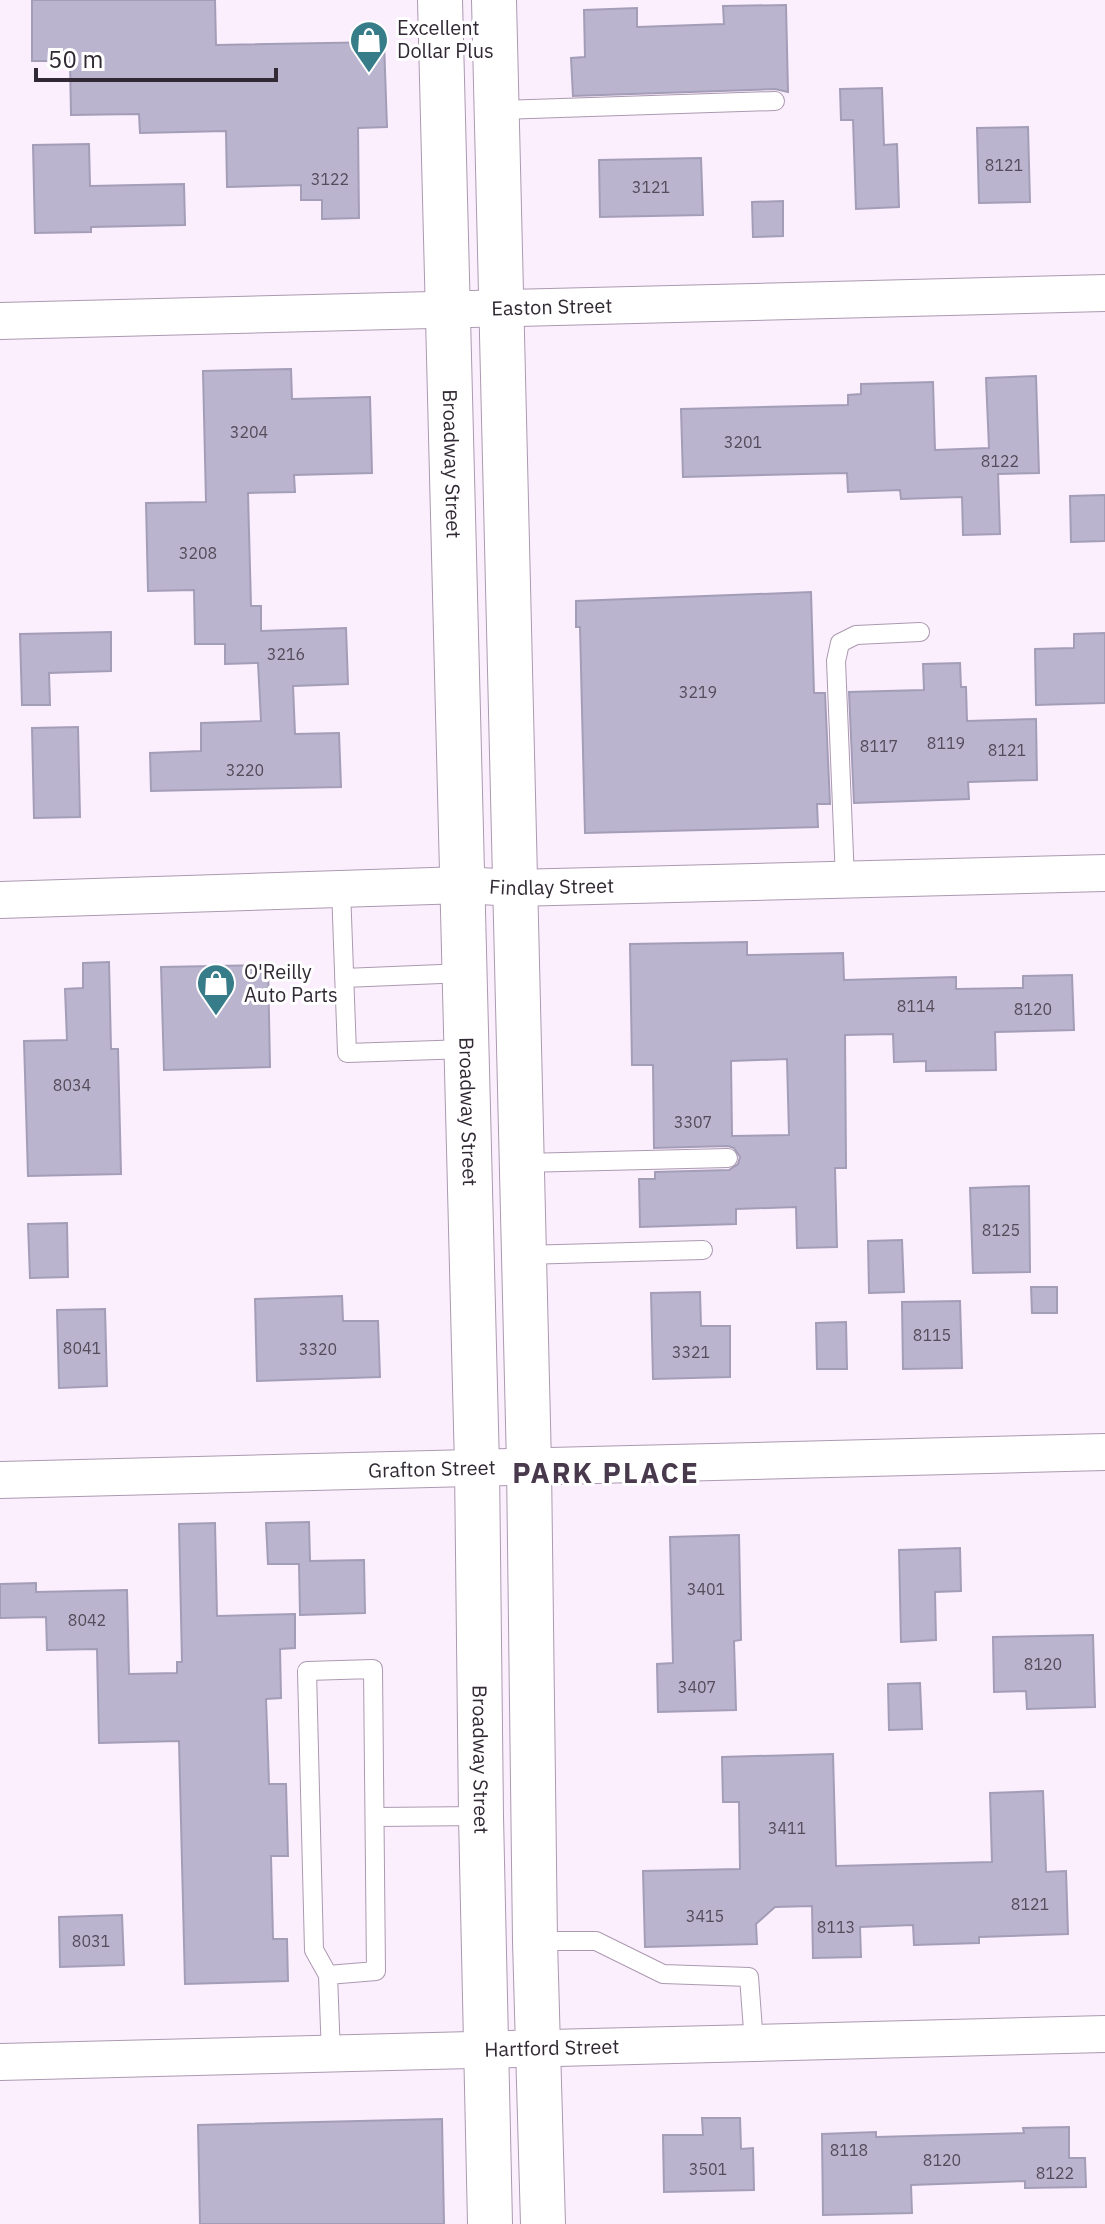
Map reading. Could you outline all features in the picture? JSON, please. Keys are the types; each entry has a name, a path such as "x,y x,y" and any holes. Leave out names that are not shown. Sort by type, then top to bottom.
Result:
{"main road":[{"name":"Broadway Street","path":"440,0 477,1466 490,2224"},
{"path":"494,0 529,1465 535,1941 543,2224"}],"street":[{"name":"Easton Street","path":"0,321 1105,293"},
{"name":"Findlay Street","path":"0,900 463,885 514,888 1105,873"},
{"name":"Grafton Street","path":"0,1480 1105,1452"},
{"name":"Hartford Street","path":"0,2062 1105,2034"}],"lane":[{"path":"497,110 775,101"},
{"path":"845,880 836,661 840,643 856,635 920,632"},
{"path":"341,889 347,1053 467,1049"},
{"path":"344,978 465,973"},
{"path":"521,1163 728,1158"},
{"path":"523,1255 703,1250"},
{"path":"328,1975 376,1971 373,1669 307,1671 314,1950 328,1975 331,2055"},
{"path":"375,1817 481,1816"},
{"path":"535,1941 596,1941 663,1974 749,1977 754,2043"}],"building":[{"path":"32,0 215,0 216,45 384,42 387,127 358,128 359,218 322,219 322,200 301,200 301,185 227,187 226,131 140,133 139,114 71,115 70,61 32,61"},
{"path":"786,5 788,92 775,89 573,96 571,58 585,57 584,10 637,8 637,27 724,24 723,6"},
{"path":"882,88 884,145 897,144 899,207 856,209 853,120 841,120 840,89"},
{"path":"1028,127 1030,202 979,203 977,128"},
{"path":"89,144 90,186 184,184 185,225 91,227 91,232 35,233 33,145"},
{"path":"701,158 703,215 600,217 599,160"},
{"path":"783,201 783,236 753,237 752,202"},
{"path":"291,369 292,399 370,397 372,473 294,475 295,492 248,493 251,606 261,606 261,631 346,628 348,684 293,686 295,734 339,733 341,787 151,791 150,753 201,751 201,723 261,721 258,663 225,664 225,644 195,644 194,590 148,591 146,503 206,502 203,371"},
{"path":"1036,376 1039,473 998,474 1000,534 963,535 962,497 901,499 900,490 848,492 847,473 683,477 681,409 848,405 848,395 861,394 861,384 933,382 935,450 989,448 986,378"},
{"path":"1105,495 1105,541 1071,542 1070,496"},
{"path":"811,592 814,693 825,693 830,804 817,804 818,827 585,833 580,627 576,627 576,601"},
{"path":"111,632 111,671 49,673 50,705 22,705 20,634"},
{"path":"1105,633 1105,703 1036,705 1035,649 1074,648 1074,634"},
{"path":"960,663 961,687 966,687 967,721 1036,719 1037,780 968,782 969,799 854,803 849,692 924,690 923,664"},
{"path":"78,727 80,817 34,818 32,728"},
{"path":"747,942 747,955 843,953 844,980 956,977 956,989 1023,988 1023,976 1072,975 1074,1030 995,1032 996,1070 926,1071 926,1061 894,1062 893,1034 845,1035 846,1168 835,1168 837,1247 797,1248 796,1207 736,1209 736,1224 640,1227 639,1179 655,1179 655,1172 729,1170 738,1164 740,1157 734,1148 728,1146 654,1148 653,1065 632,1065 630,944","holes":["787,1059 789,1135 732,1136 731,1061"]},
{"path":"109,962 111,1049 118,1049 121,1174 28,1176 24,1041 67,1040 65,989 83,988 83,963"},
{"name":"O'Reilly Auto Parts","path":"268,965 270,1067 164,1070 161,967"},
{"path":"1029,1186 1030,1272 973,1273 970,1188"},
{"path":"67,1223 68,1277 30,1278 28,1224"},
{"path":"902,1240 904,1292 869,1293 868,1241"},
{"path":"1031,1287 1057,1287 1057,1313 1032,1313"},
{"path":"700,1292 701,1326 730,1326 730,1377 653,1379 651,1293"},
{"path":"342,1296 343,1321 378,1321 380,1377 257,1381 255,1299"},
{"path":"960,1301 962,1368 903,1369 902,1302"},
{"path":"105,1309 107,1386 59,1388 57,1310"},
{"path":"846,1322 847,1369 817,1369 816,1323"},
{"path":"309,1522 310,1561 364,1560 365,1613 300,1615 299,1564 268,1564 266,1523"},
{"path":"215,1523 217,1616 295,1614 295,1648 280,1649 281,1698 266,1699 269,1784 286,1784 288,1856 271,1856 273,1939 287,1939 288,1981 185,1984 179,1741 99,1743 97,1649 47,1650 46,1617 0,1618 0,1584 36,1583 36,1592 127,1590 129,1674 177,1673 177,1662 182,1662 179,1524"},
{"path":"739,1535 741,1640 734,1641 736,1710 658,1712 657,1664 673,1663 670,1537"},
{"path":"960,1548 961,1591 935,1592 936,1640 901,1642 899,1550"},
{"path":"1093,1635 1095,1707 1027,1709 1026,1691 994,1692 993,1637"},
{"path":"920,1683 922,1729 889,1730 888,1684"},
{"path":"833,1754 836,1866 992,1862 990,1793 1043,1791 1046,1872 1066,1871 1068,1934 979,1937 979,1943 914,1945 913,1925 860,1927 861,1957 813,1958 812,1906 775,1907 756,1924 757,1944 645,1947 643,1871 740,1869 739,1802 723,1802 722,1757"},
{"path":"122,1915 124,1965 60,1967 59,1917"},
{"path":"702,2118 740,2118 741,2149 753,2148 754,2190 664,2192 663,2135 703,2135"},
{"path":"442,2119 444,2224 200,2224 198,2125"},
{"path":"1069,2127 1069,2158 1085,2158 1086,2187 1025,2188 1025,2181 911,2185 912,2213 823,2215 822,2134 876,2132 876,2137 1024,2133 1023,2128"}],"place":[{"name":"Excellent Dollar Plus","path":"369,74"},
{"name":"O'Reilly Auto Parts","path":"216,1017"}],"district":[{"name":"PARK PLACE","path":"606,1473"}]}
